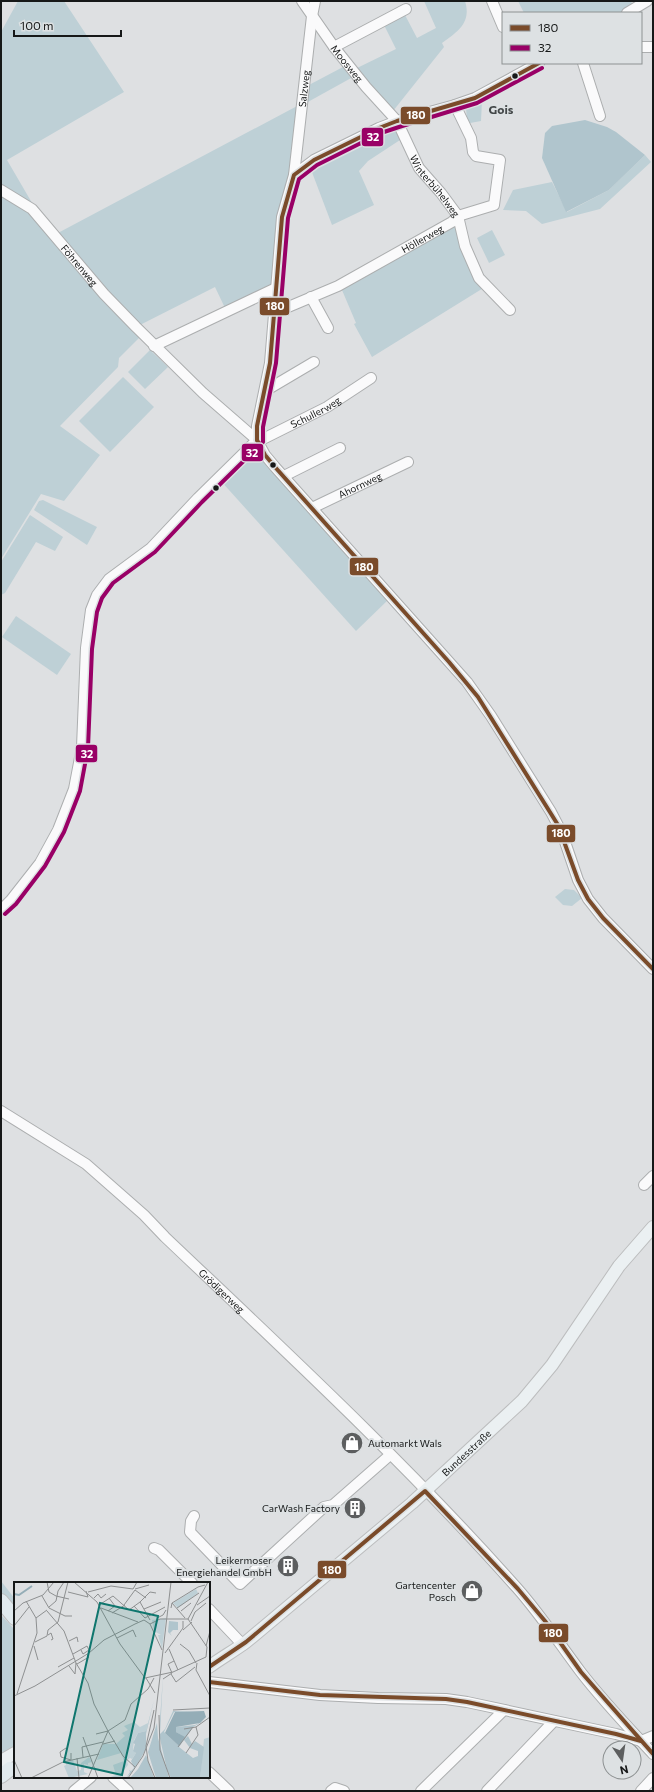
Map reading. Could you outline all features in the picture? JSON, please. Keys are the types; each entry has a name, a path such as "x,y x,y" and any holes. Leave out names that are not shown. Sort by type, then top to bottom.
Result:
{"highway":[{"path":"1,1601 14,1617"},
{"path":"1,1611 14,1625"}],"main road":[{"name":"Bundesstraße","path":"210,1666 239,1647 426,1491 498,1424 539,1381 552,1365 619,1266 653,1226"},
{"name":"Bundesstraße","path":"210,1676 230,1659 239,1647"},
{"path":"6,1768 14,1755"}],"street":[{"name":"Moosweg","path":"302,1 334,47 366,87 397,121"},
{"name":"Salzweg","path":"256,440 257,426 270,363 282,217 294,176 315,1"},
{"path":"492,1 502,25"},
{"path":"629,12 647,1"},
{"path":"334,47 406,9"},
{"path":"642,47 653,47"},
{"path":"294,176 314,160 397,121 475,98 520,67 534,64"},
{"path":"583,64 600,116"},
{"name":"Höllerweg","path":"274,313 338,286 452,222 458,216 494,204 500,160 476,156 473,152 471,138 455,105"},
{"name":"Winterbühelweg","path":"397,121 419,168 441,193 458,216 465,246 479,278 510,310"},
{"name":"Föhrenweg","path":"1,190 32,209 104,294 154,346 208,398 256,440 265,455 449,662 478,697 555,818 562,833 578,880 588,899 603,918 653,969"},
{"path":"154,346 276,288"},
{"path":"311,297 328,328"},
{"path":"265,391 314,362"},
{"name":"Schullerweg","path":"256,440 263,439 326,407 371,378"},
{"path":"1,910 11,900 40,863 58,830 74,789 82,747 86,648 91,610 97,595 109,579 151,548 256,440"},
{"path":"284,476 340,448"},
{"name":"Ahornweg","path":"312,508 408,462"},
{"name":"Grödigerweg","path":"1,1111 86,1164 144,1215 165,1237 338,1402 426,1491 518,1589 545,1621 581,1672 640,1740"},
{"path":"644,1185 653,1176"},
{"path":"194,1516 191,1520 190,1532 240,1584 324,1508 333,1505 390,1455"},
{"path":"154,1548 159,1550 191,1582"},
{"path":"210,1610 239,1647"},
{"path":"210,1682 320,1695 446,1699 467,1702 637,1740"},
{"path":"421,1791 504,1710"},
{"path":"487,1791 554,1721"},
{"path":"642,1741 653,1736"},
{"name":"Grödigerweg","path":"642,1742 653,1754"},
{"path":"210,1773 229,1791"},
{"path":"74,1791 89,1778"},
{"path":"114,1778 128,1791"},
{"path":"641,1791 653,1778"},
{"path":"331,1791 335,1788 344,1791"}],"shaded area":[{"path":"18,1 64,1 124,92 7,160 35,208 56,234 299,105 289,176 278,213 272,285 225,308 215,287 134,328 142,335 119,358 118,367 60,426 100,455 64,501 41,494 1,559 1,32"},
{"path":"424,1 465,1 467,9 465,21 458,31 442,43 444,47 393,111 355,69 396,49 384,25 405,15 417,38 436,28"},
{"path":"518,1 631,1 633,6 622,12 524,12"},
{"path":"343,67 353,77 306,103 307,86"},
{"path":"482,101 481,121 470,123 467,119 466,108"},
{"path":"585,120 607,127 616,132 645,155 609,190 566,212 542,158 545,133 552,126"},
{"path":"394,127 398,130 400,140 368,161 359,171 374,205 332,225 310,167"},
{"path":"645,155 651,162 600,209 542,224 526,211 503,210 513,190 552,182 567,212 609,190"},
{"path":"457,222 485,287 372,357 354,324 356,323 339,283"},
{"path":"492,230 505,255 489,263 477,238"},
{"path":"150,350 168,367 145,389 128,372"},
{"path":"123,377 154,407 110,452 79,421"},
{"path":"248,452 256,452 312,512 388,600 356,631 220,480"},
{"path":"43,500 97,527 87,545 34,510 39,501"},
{"path":"30,515 63,537 55,551 36,542 5,593 1,595 1,562"},
{"path":"16,616 71,654 57,675 2,637"},
{"path":"565,889 574,890 582,898 572,906 563,905 555,897"},
{"path":"1,1581 14,1598 14,1613 1,1597"},
{"path":"1,1615 14,1629 14,1748 1,1755"}],"transit line":[{"name":"180","path":"257,440 257,426 270,363 282,217 294,175 314,160 379,128 397,121 475,98 537,64"},
{"name":"32","path":"5,914 16,904 45,866 64,832 80,791 88,748 92,649 97,612 102,598 113,583 155,552 202,502 263,442 263,427 276,363 288,218 299,179 317,165 381,133 477,103 542,68"},
{"name":"180","path":"257,440 265,455 275,467 449,662 478,697 558,825 578,880 588,899 603,918 653,969"},
{"name":"180","path":"210,1666 246,1642 425,1491 518,1589 545,1621 581,1672 653,1754"},
{"name":"180","path":"210,1682 320,1695 446,1699 467,1702 637,1740"}],"place":[{"name":"Automarkt Wals","path":"352,1443"},
{"name":"CarWash Factory","path":"355,1508"},
{"name":"Leikermoser Energiehandel GmbH","path":"288,1566"},
{"name":"Gartencenter Posch","path":"472,1591"}],"district":[{"name":"Gois","path":"501,110"}]}
